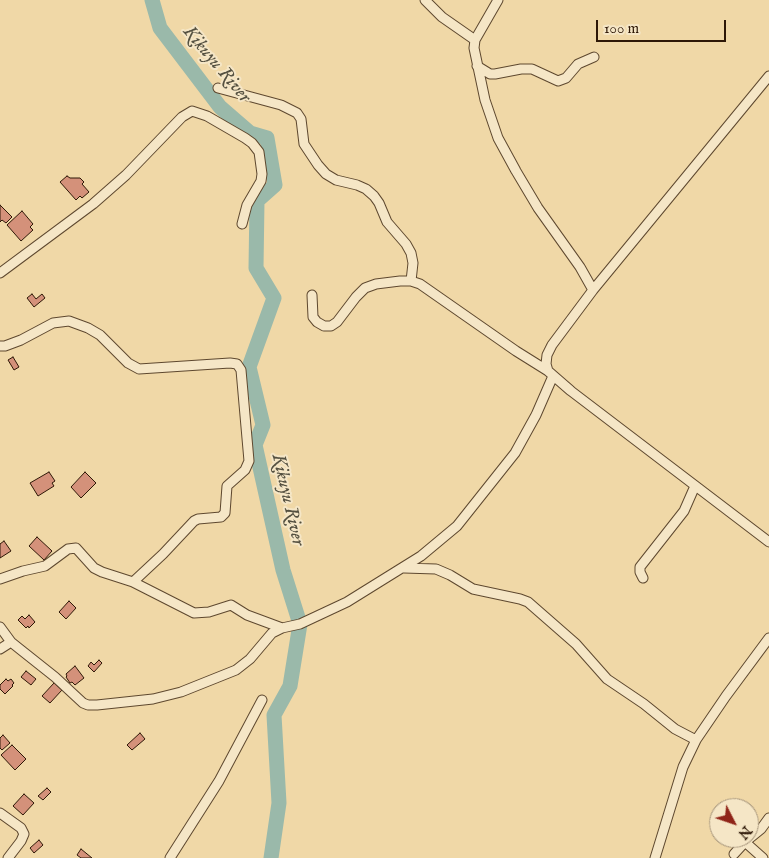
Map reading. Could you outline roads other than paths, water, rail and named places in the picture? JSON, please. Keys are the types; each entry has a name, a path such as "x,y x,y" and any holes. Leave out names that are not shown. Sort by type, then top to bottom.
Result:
{"street":[{"path":"425,0 442,18 475,40"},
{"path":"498,0 475,40 474,48 485,100 498,138 538,208 580,267 593,290"},
{"path":"477,66 490,74 532,69 558,81 566,78 578,64 594,57"},
{"path":"0,627 11,642 55,677 83,703 97,706 133,702 181,692 236,670 250,659 272,633 282,628 300,624 347,602 421,556 457,526 515,453 536,415 551,374 546,364 547,355 552,345 593,290 769,76"},
{"path":"218,88 281,105 298,113 301,119 304,144 326,174 336,180 357,185 374,196 379,203 388,222 411,252 411,281"},
{"path":"0,273 93,204 126,175 182,117 192,111 207,116 245,138 259,152 261,181 247,205 242,224"},
{"path":"312,295 313,317 324,326 331,326 337,322 365,288 376,284 411,281 430,290 551,374 769,542"},
{"path":"0,346 20,340 53,323 69,321 100,335 138,369 230,363 237,364 241,370 249,461 245,470 227,486 225,513 221,517 194,521 133,582"},
{"path":"643,578 640,567 684,511 695,486"},
{"path":"0,580 23,571 45,566 72,547 80,550 87,562 94,568 133,582 194,613 209,612 231,605 247,615 282,628"},
{"path":"404,568 436,569 474,589 528,602 576,644 607,679 644,704 675,729 696,740"},
{"path":"655,858 684,767 696,740 769,638"},
{"path":"0,648 11,642"},
{"path":"170,858 219,780 262,700"},
{"path":"0,813 21,828 24,834 21,842 8,858"},
{"path":"759,831 769,818"},
{"path":"734,854 740,848"},
{"path":"752,848 763,858"}],"waterway":[{"name":"Kikuyu River","path":"152,0 160,28 220,107 250,133 267,138 275,185 257,201 256,268 274,298 249,367 263,425 255,445 283,570 300,624 290,686 274,715 279,803 271,858"}]}
